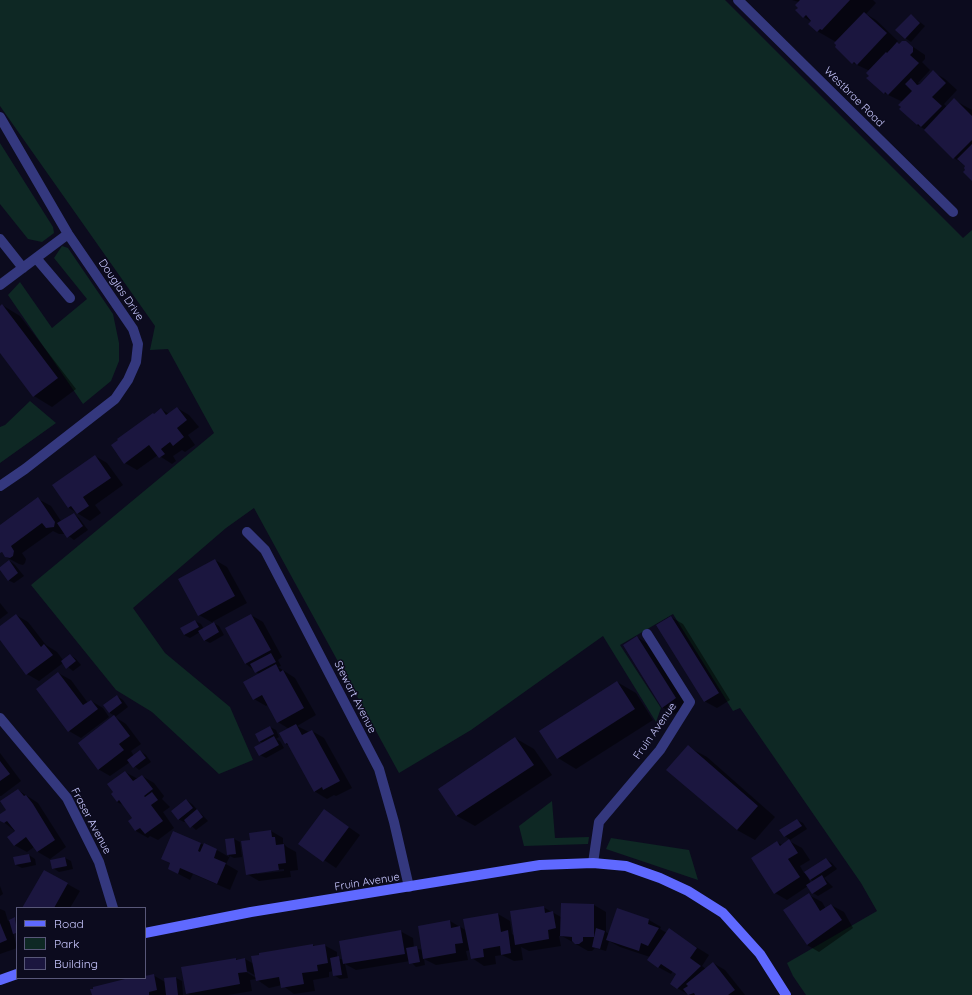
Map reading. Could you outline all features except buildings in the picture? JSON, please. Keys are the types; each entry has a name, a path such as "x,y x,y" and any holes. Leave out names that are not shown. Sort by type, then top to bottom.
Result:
{"street":[{"name":"Westbrae Road","path":"738,0 953,212"},
{"name":"Douglas Drive","path":"0,117 68,234 133,329 138,344 136,362 128,380 115,399 25,469 0,486"},
{"path":"0,285 68,234"},
{"path":"0,239 23,268"},
{"path":"36,258 70,298"},
{"name":"Stewart Avenue","path":"247,532 264,550 380,769 409,888"},
{"name":"Fruin Avenue","path":"594,863 599,822 660,750 690,702 647,634"},
{"name":"Fraser Avenue","path":"0,718 67,798 99,862 113,907"},
{"name":"Fruin Avenue","path":"146,933 252,912 409,888 540,865 594,863 626,866 660,878 688,891 723,913 760,954 786,995"},
{"path":"0,980 16,974"}],"green space":[{"path":"0,0 725,0 963,238 972,230 972,995 806,995 793,976 787,963 877,911 861,883 740,708 733,711 673,614 620,645 661,708 656,722 603,636 471,730 399,773 254,508 226,528 133,608 165,653 230,707 253,760 219,774 152,712 116,690 31,585 214,433 168,349 150,350 155,326 0,106"},
{"path":"0,143 53,227 54,233 42,242 28,239 0,204"},
{"path":"62,246 68,248 113,314 119,343 119,361 111,381 83,404 8,295 20,282 52,328 87,299 54,258"},
{"path":"30,401 56,423 0,463 0,427 5,425"},
{"path":"552,801 555,838 589,837 588,844 524,846 519,826"},
{"path":"611,838 689,850 698,880 606,849"}]}
